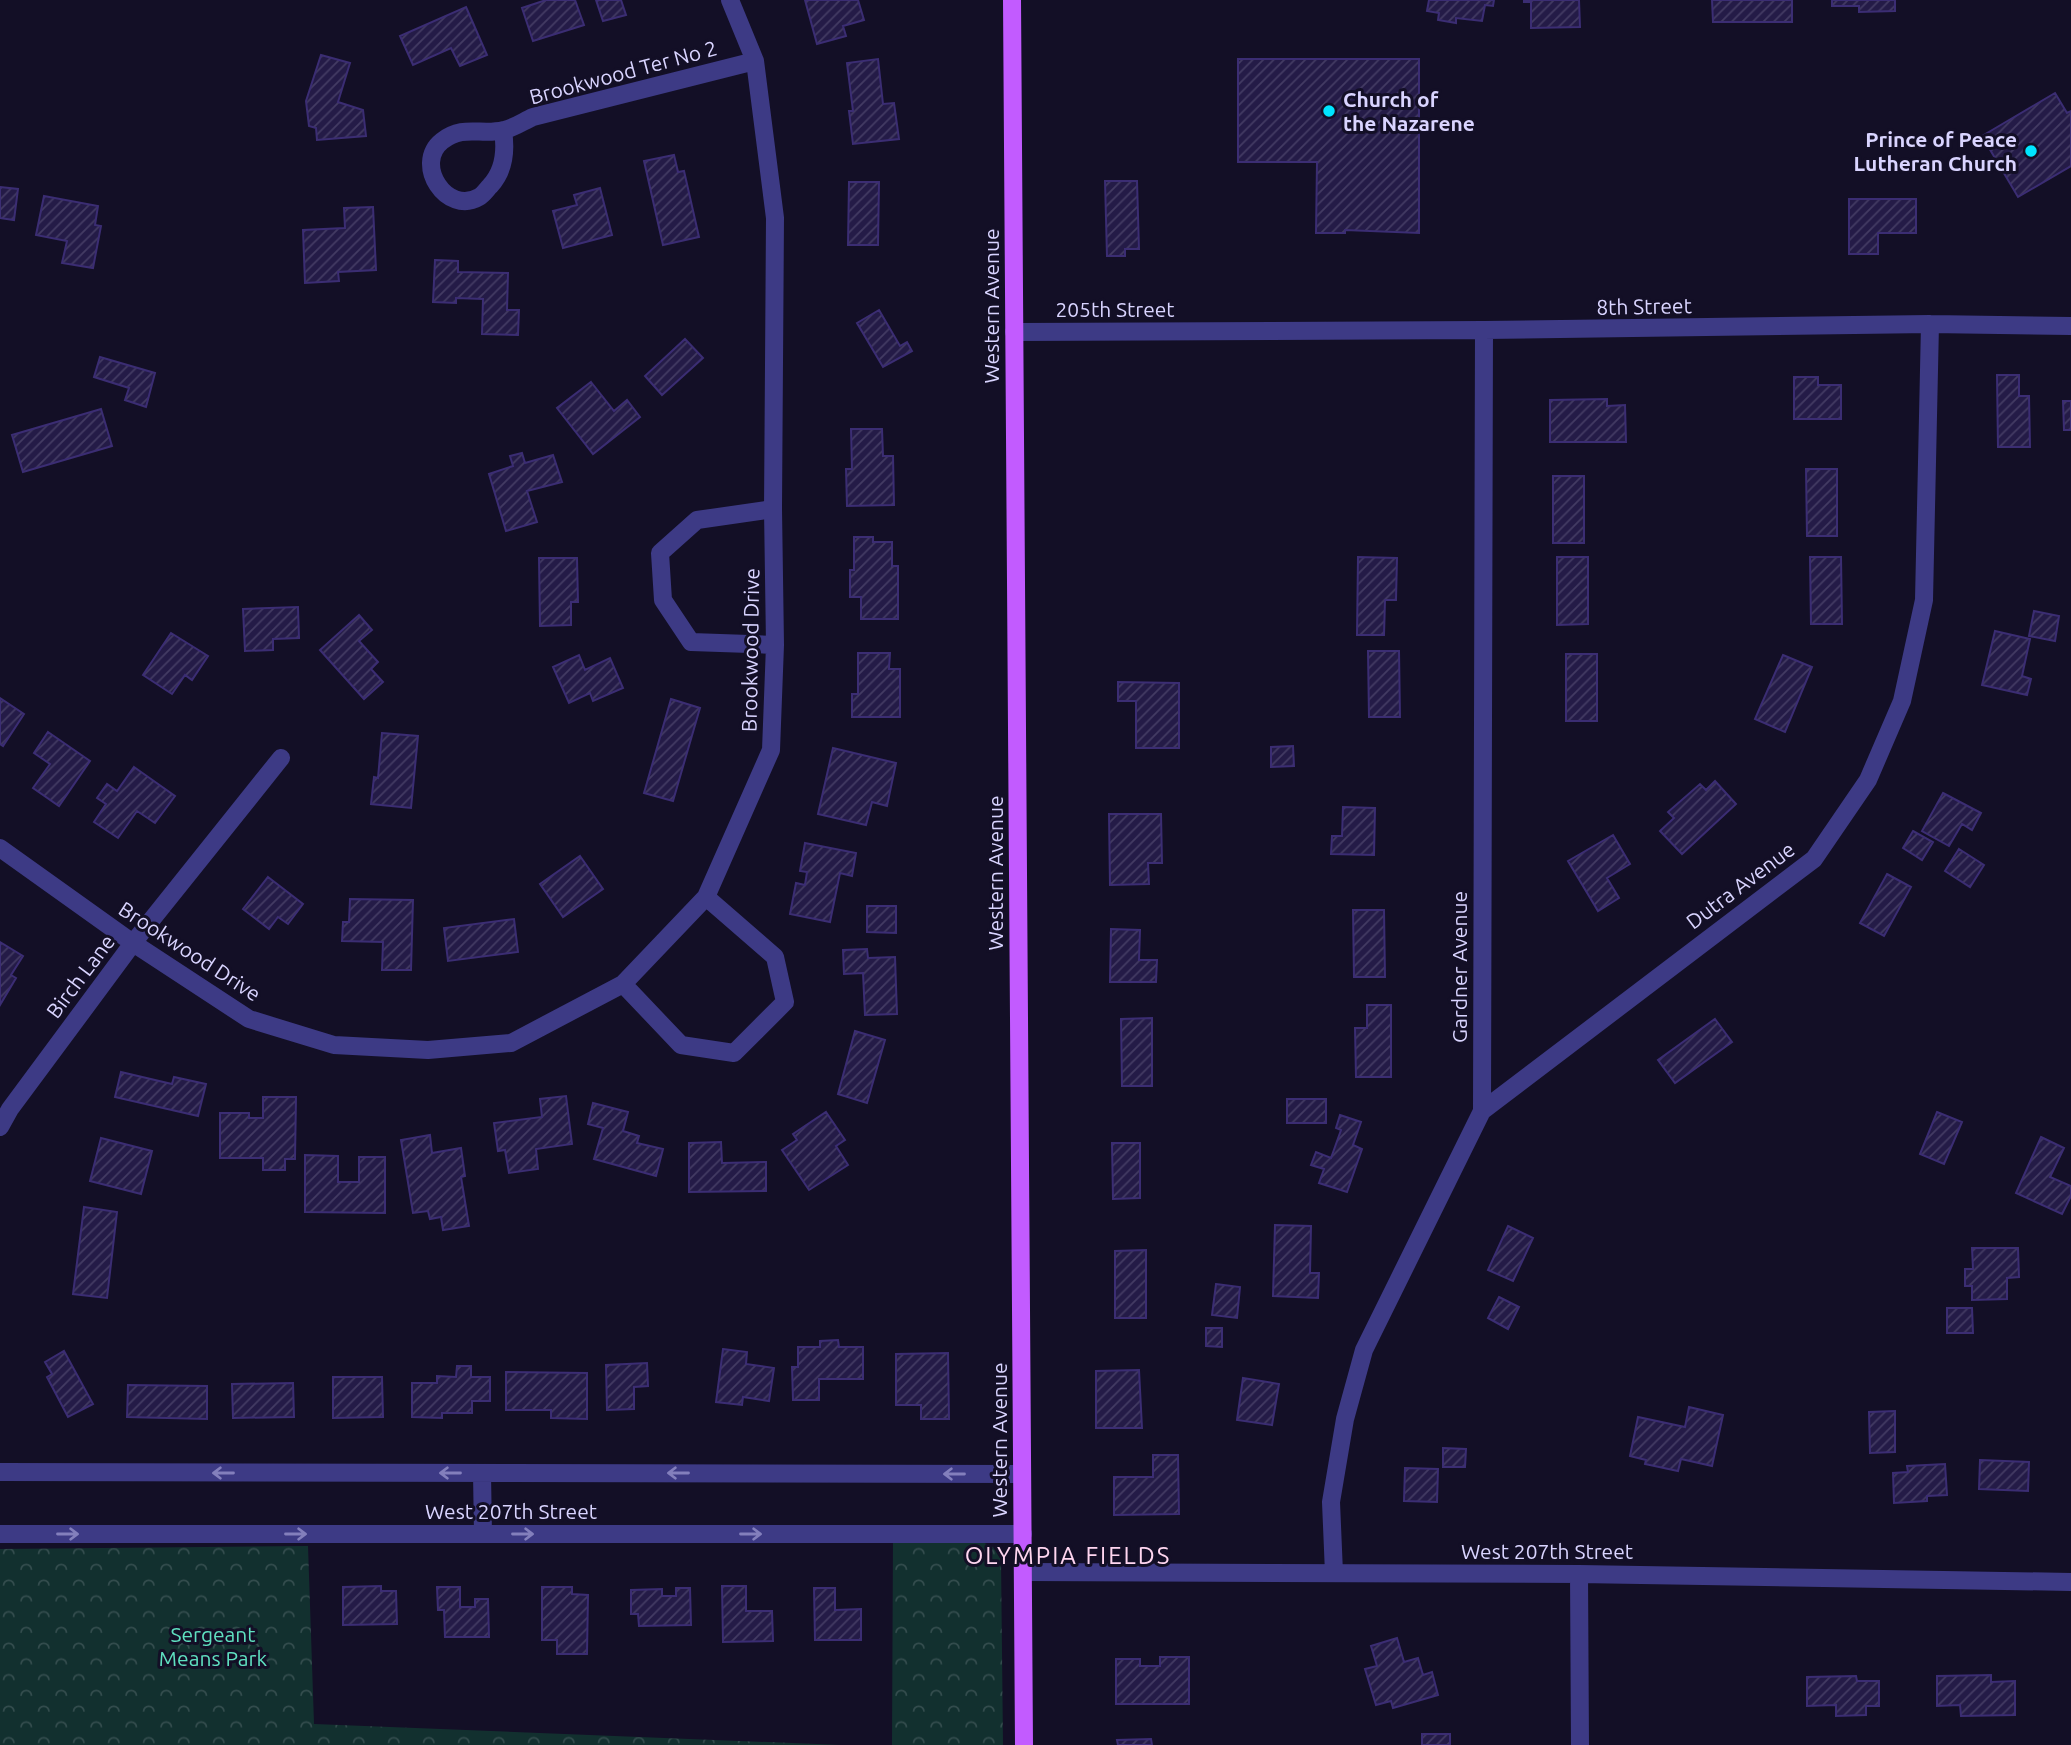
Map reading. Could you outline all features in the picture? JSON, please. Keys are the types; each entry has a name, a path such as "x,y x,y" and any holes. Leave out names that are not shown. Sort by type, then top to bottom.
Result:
{"main road":[{"name":"Western Avenue","path":"1012,0 1024,1745"}],"street":[{"name":"Brookwood Drive","path":"0,848 133,943 249,1019 334,1045 428,1050 511,1043 623,984 706,897 771,750 775,645 775,218 755,61 730,0"},
{"name":"Brookwood Ter No 2","path":"503,131 505,143 499,176 481,197 459,200 444,194 432,174 430,164 433,150 442,141 468,130 503,131 533,117 755,61"},
{"name":"8th Street","path":"1217,331 1930,324 2071,326"},
{"name":"Dutra Avenue","path":"1482,1111 1814,859 1868,780 1902,701 1924,600 1930,324"},
{"name":"Gardner Avenue","path":"1334,1573 1331,1502 1345,1419 1364,1350 1482,1111 1484,330"},
{"name":"205th Street","path":"1014,332 1217,331"},
{"path":"773,509 696,520 660,553 663,600 691,642 775,645"},
{"name":"Birch Lane","path":"0,1126 133,943 281,758"},
{"path":"623,984 681,1045 734,1053 785,1002 775,957 706,897"},
{"name":"West 207th Street","path":"0,1472 1022,1474"},
{"path":"482,1473 483,1534"},
{"name":"West 207th Street","path":"0,1534 1023,1534"},
{"name":"West 207th Street","path":"1023,1572 1579,1574 2071,1582"},
{"path":"1579,1574 1580,1745"}],"green space":[{"path":"893,1538 976,1539 993,1547 1001,1560 1003,1745 892,1745"},
{"name":"Sergeant Means Park","path":"308,1546 314,1724 841,1745 0,1745 0,1549"}],"building":[{"path":"546,0 575,0 584,25 533,41 522,8"},
{"path":"596,0 621,0 626,15 603,21"},
{"path":"805,0 858,0 864,20 843,26 846,36 817,44"},
{"path":"1429,0 1494,0 1493,6 1485,5 1482,21 1456,18 1456,23 1438,20 1439,13 1427,11"},
{"path":"1524,0 1579,0 1580,27 1531,28 1531,2"},
{"path":"1712,0 1792,0 1792,22 1713,22"},
{"path":"1832,0 1895,0 1895,11 1859,12 1859,6 1832,6"},
{"path":"466,7 487,55 460,66 451,48 413,65 400,36"},
{"path":"321,55 350,63 338,102 363,110 366,136 317,140 316,128 309,126 306,101"},
{"path":"878,59 883,104 894,103 899,139 853,144 849,111 853,111 847,63"},
{"name":"Church of the Nazarene","path":"1238,59 1419,59 1419,233 1345,230 1345,233 1316,233 1317,162 1238,162"},
{"name":"Prince of Peace Lutheran Church","path":"2055,93 2067,113 2071,111 2071,166 2018,197 1982,136"},
{"path":"674,155 678,172 684,171 699,237 663,245 644,161"},
{"path":"1105,181 1137,181 1139,249 1125,249 1125,256 1107,256"},
{"path":"849,182 879,182 878,245 848,245"},
{"path":"0,187 18,189 14,220 0,218"},
{"path":"600,188 612,235 563,248 553,211 577,205 574,195"},
{"path":"44,196 98,206 95,225 101,226 93,268 62,263 67,241 36,235"},
{"path":"1849,199 1916,199 1916,233 1878,233 1878,254 1849,254"},
{"path":"373,207 376,270 338,272 339,281 305,283 303,230 345,228 344,208"},
{"path":"435,260 458,261 458,272 508,273 507,310 519,310 518,335 482,334 483,299 456,298 456,303 433,302"},
{"path":"879,310 900,346 907,342 912,351 883,367 857,323"},
{"path":"685,339 703,358 662,395 645,376"},
{"path":"100,357 155,373 146,407 125,400 129,388 94,377"},
{"path":"1997,375 2019,375 2019,396 2029,396 2030,447 1998,447"},
{"path":"1794,377 1818,377 1818,385 1841,385 1841,419 1794,419"},
{"path":"591,382 614,411 627,400 640,417 593,454 557,408"},
{"path":"1607,399 1607,406 1625,405 1626,442 1550,442 1550,400"},
{"path":"2063,401 2071,401 2071,430 2064,430"},
{"path":"101,409 112,446 23,472 12,435"},
{"path":"851,429 882,429 883,456 893,456 894,505 847,506 846,469 852,469"},
{"path":"522,453 525,463 553,455 562,482 527,491 537,522 506,531 489,474 513,466 510,456"},
{"path":"1806,469 1837,469 1837,536 1807,536"},
{"path":"1553,476 1584,476 1584,543 1553,543"},
{"path":"854,537 873,537 873,542 892,542 892,566 898,566 898,619 861,619 861,597 850,597 850,570 854,570"},
{"path":"1358,557 1397,558 1396,600 1385,600 1384,635 1357,635"},
{"path":"1557,557 1588,557 1588,624 1557,625"},
{"path":"1810,557 1841,557 1842,624 1811,624"},
{"path":"539,558 577,558 578,602 571,602 571,625 540,626"},
{"path":"298,607 299,638 273,639 273,650 245,651 243,609"},
{"path":"2034,611 2059,616 2055,641 2029,636"},
{"path":"359,615 372,630 359,641 378,662 371,669 383,682 364,699 320,650"},
{"path":"1995,631 2030,639 2022,676 2031,679 2027,695 1982,685"},
{"path":"171,633 208,656 192,680 185,675 172,694 143,675"},
{"path":"1368,651 1399,651 1400,717 1369,717"},
{"path":"858,653 890,653 889,669 900,669 900,717 852,717 852,694 858,694"},
{"path":"1566,654 1597,654 1597,721 1566,721"},
{"path":"579,655 585,670 610,658 623,688 593,701 590,693 569,703 553,667"},
{"path":"1783,655 1812,667 1785,732 1755,719"},
{"path":"1118,682 1179,683 1179,748 1136,748 1136,701 1118,701"},
{"path":"0,698 24,714 3,746 0,744"},
{"path":"671,699 700,708 673,801 644,793"},
{"path":"48,732 90,761 59,806 33,788 50,764 34,753"},
{"path":"382,733 418,736 411,808 371,804 374,777 378,778"},
{"path":"1293,746 1294,766 1271,767 1271,747"},
{"path":"833,748 896,763 887,806 872,802 866,825 818,814"},
{"path":"134,767 175,796 155,823 137,811 118,838 94,822 106,804 97,798 107,784 117,791"},
{"path":"1715,781 1736,804 1682,854 1660,831 1674,818 1668,812 1700,784 1706,790"},
{"path":"1943,793 1981,813 1972,830 1962,824 1949,846 1922,831"},
{"path":"1343,807 1375,808 1374,855 1331,854 1332,836 1342,836"},
{"path":"1109,814 1161,814 1162,863 1148,863 1149,884 1110,885"},
{"path":"1913,831 1933,842 1922,860 1903,848"},
{"path":"1613,835 1630,864 1607,878 1619,898 1598,911 1568,861"},
{"path":"805,843 856,853 852,876 840,873 830,922 790,914 796,883 805,885 807,872 800,871"},
{"path":"1959,849 1984,865 1970,887 1945,871"},
{"path":"580,856 603,889 563,917 540,884"},
{"path":"1887,874 1911,887 1884,936 1860,923"},
{"path":"268,877 303,904 288,924 278,917 269,929 243,909"},
{"path":"350,899 413,900 411,970 382,970 383,942 342,941 343,922 349,922"},
{"path":"867,906 896,906 896,933 867,932"},
{"path":"1353,910 1384,910 1385,977 1354,977"},
{"path":"514,919 518,952 448,961 444,928"},
{"path":"1111,929 1140,930 1139,960 1157,960 1156,982 1110,982"},
{"path":"0,942 23,956 11,975 16,978 0,1005"},
{"path":"867,949 868,958 895,957 897,1014 865,1015 863,973 844,974 843,950"},
{"path":"1367,1005 1391,1005 1391,1077 1356,1077 1355,1028 1367,1028"},
{"path":"1152,1018 1152,1086 1122,1086 1121,1019"},
{"path":"1715,1019 1732,1042 1675,1083 1658,1060"},
{"path":"855,1031 885,1040 867,1103 838,1094"},
{"path":"121,1072 172,1084 174,1077 206,1084 198,1116 115,1097"},
{"path":"566,1096 572,1144 536,1149 538,1169 509,1173 505,1150 498,1151 494,1123 542,1117 540,1099"},
{"path":"263,1097 296,1097 295,1159 285,1159 285,1170 263,1170 263,1158 220,1158 220,1113 249,1113 249,1118 263,1118"},
{"path":"1287,1099 1326,1099 1326,1123 1287,1123"},
{"path":"593,1103 628,1112 623,1131 639,1136 637,1143 663,1149 656,1176 594,1159 603,1128 588,1124"},
{"path":"826,1112 845,1140 836,1146 848,1165 809,1190 782,1150 797,1140 793,1134"},
{"path":"1937,1112 1962,1122 1944,1164 1920,1154"},
{"path":"1340,1115 1361,1122 1353,1145 1362,1149 1347,1192 1319,1183 1324,1169 1311,1165 1316,1152 1331,1158 1341,1130 1336,1128"},
{"path":"430,1135 432,1153 461,1148 465,1176 461,1177 469,1226 443,1230 441,1217 430,1219 428,1211 413,1213 401,1140"},
{"path":"2041,1137 2064,1148 2050,1177 2071,1186 2071,1196 2062,1214 2016,1193"},
{"path":"101,1138 152,1151 141,1194 90,1181"},
{"path":"721,1142 722,1163 766,1162 766,1191 689,1192 689,1143"},
{"path":"1112,1143 1140,1143 1140,1198 1113,1199"},
{"path":"305,1155 338,1156 338,1182 359,1182 359,1157 385,1157 385,1213 305,1212"},
{"path":"84,1207 117,1212 107,1298 73,1294"},
{"path":"1275,1225 1311,1226 1310,1273 1319,1273 1318,1298 1273,1296"},
{"path":"1508,1226 1533,1238 1513,1281 1488,1270"},
{"path":"1972,1248 2018,1248 2019,1277 2007,1278 2007,1299 1972,1300 1972,1286 1965,1286 1965,1269 1973,1269"},
{"path":"1146,1250 1146,1318 1115,1318 1115,1251"},
{"path":"1216,1284 1240,1287 1237,1318 1212,1315"},
{"path":"1499,1297 1519,1307 1508,1329 1488,1318"},
{"path":"1947,1308 1972,1308 1973,1333 1947,1333"},
{"path":"1206,1328 1222,1328 1222,1347 1206,1346"},
{"path":"838,1340 839,1347 863,1347 863,1379 819,1379 819,1400 793,1400 792,1367 798,1367 798,1347 820,1347 820,1341"},
{"path":"723,1349 747,1352 746,1364 774,1368 769,1401 743,1397 742,1405 716,1402"},
{"path":"64,1351 93,1404 68,1417 47,1377 52,1374 45,1362"},
{"path":"948,1353 949,1419 921,1419 921,1405 896,1405 896,1354"},
{"path":"647,1363 648,1386 634,1387 634,1409 607,1410 606,1365"},
{"path":"457,1366 471,1366 471,1377 490,1377 490,1401 472,1401 472,1413 442,1413 442,1418 412,1417 412,1383 437,1383 437,1376 456,1377"},
{"path":"1139,1370 1142,1428 1096,1428 1096,1371"},
{"path":"506,1372 587,1373 587,1419 551,1418 551,1410 506,1410"},
{"path":"333,1377 382,1377 383,1417 333,1418"},
{"path":"1243,1378 1279,1384 1272,1425 1237,1420"},
{"path":"293,1383 294,1417 233,1418 232,1384"},
{"path":"128,1385 207,1386 207,1419 127,1417"},
{"path":"1689,1407 1723,1415 1712,1466 1681,1459 1678,1471 1645,1464 1646,1460 1630,1456 1638,1417 1685,1427"},
{"path":"1895,1411 1895,1452 1870,1453 1869,1412"},
{"path":"1443,1448 1466,1449 1465,1467 1443,1467"},
{"path":"1153,1455 1178,1455 1179,1514 1114,1515 1114,1477 1153,1477"},
{"path":"1980,1460 2029,1462 2028,1491 1979,1489"},
{"path":"1945,1464 1947,1495 1927,1496 1927,1501 1894,1503 1893,1473 1908,1472 1907,1466"},
{"path":"1405,1468 1438,1469 1437,1502 1404,1501"},
{"path":"381,1586 381,1591 396,1591 397,1624 343,1625 343,1587"},
{"path":"722,1586 746,1586 746,1611 772,1611 773,1641 723,1642"},
{"path":"437,1587 460,1587 460,1607 475,1607 475,1599 488,1599 489,1637 445,1637 444,1610 438,1610"},
{"path":"542,1587 572,1587 572,1594 588,1595 587,1654 557,1654 557,1640 542,1640"},
{"path":"676,1588 690,1588 691,1625 639,1626 638,1614 631,1614 631,1590 662,1589 662,1596 676,1596"},
{"path":"814,1588 835,1588 835,1610 861,1609 861,1640 815,1640"},
{"path":"1397,1638 1404,1662 1418,1658 1423,1675 1432,1672 1438,1695 1393,1708 1391,1701 1376,1705 1365,1669 1377,1666 1371,1646"},
{"path":"1160,1657 1189,1657 1189,1704 1116,1704 1116,1659 1140,1659 1140,1666 1160,1666"},
{"path":"1991,1675 1991,1682 2015,1681 2015,1715 1961,1716 1960,1705 1937,1706 1937,1676"},
{"path":"1856,1676 1857,1681 1879,1681 1879,1706 1866,1706 1866,1715 1836,1716 1836,1705 1807,1706 1807,1677"},
{"path":"1422,1734 1450,1734 1450,1745 1422,1745"},
{"path":"1151,1739 1152,1745 1118,1745 1117,1740"}],"place":[{"name":"Church of the Nazarene","path":"1329,111"},
{"name":"Prince of Peace Lutheran Church","path":"2031,151"}],"district":[{"name":"OLYMPIA FIELDS","path":"1068,1555"}]}
